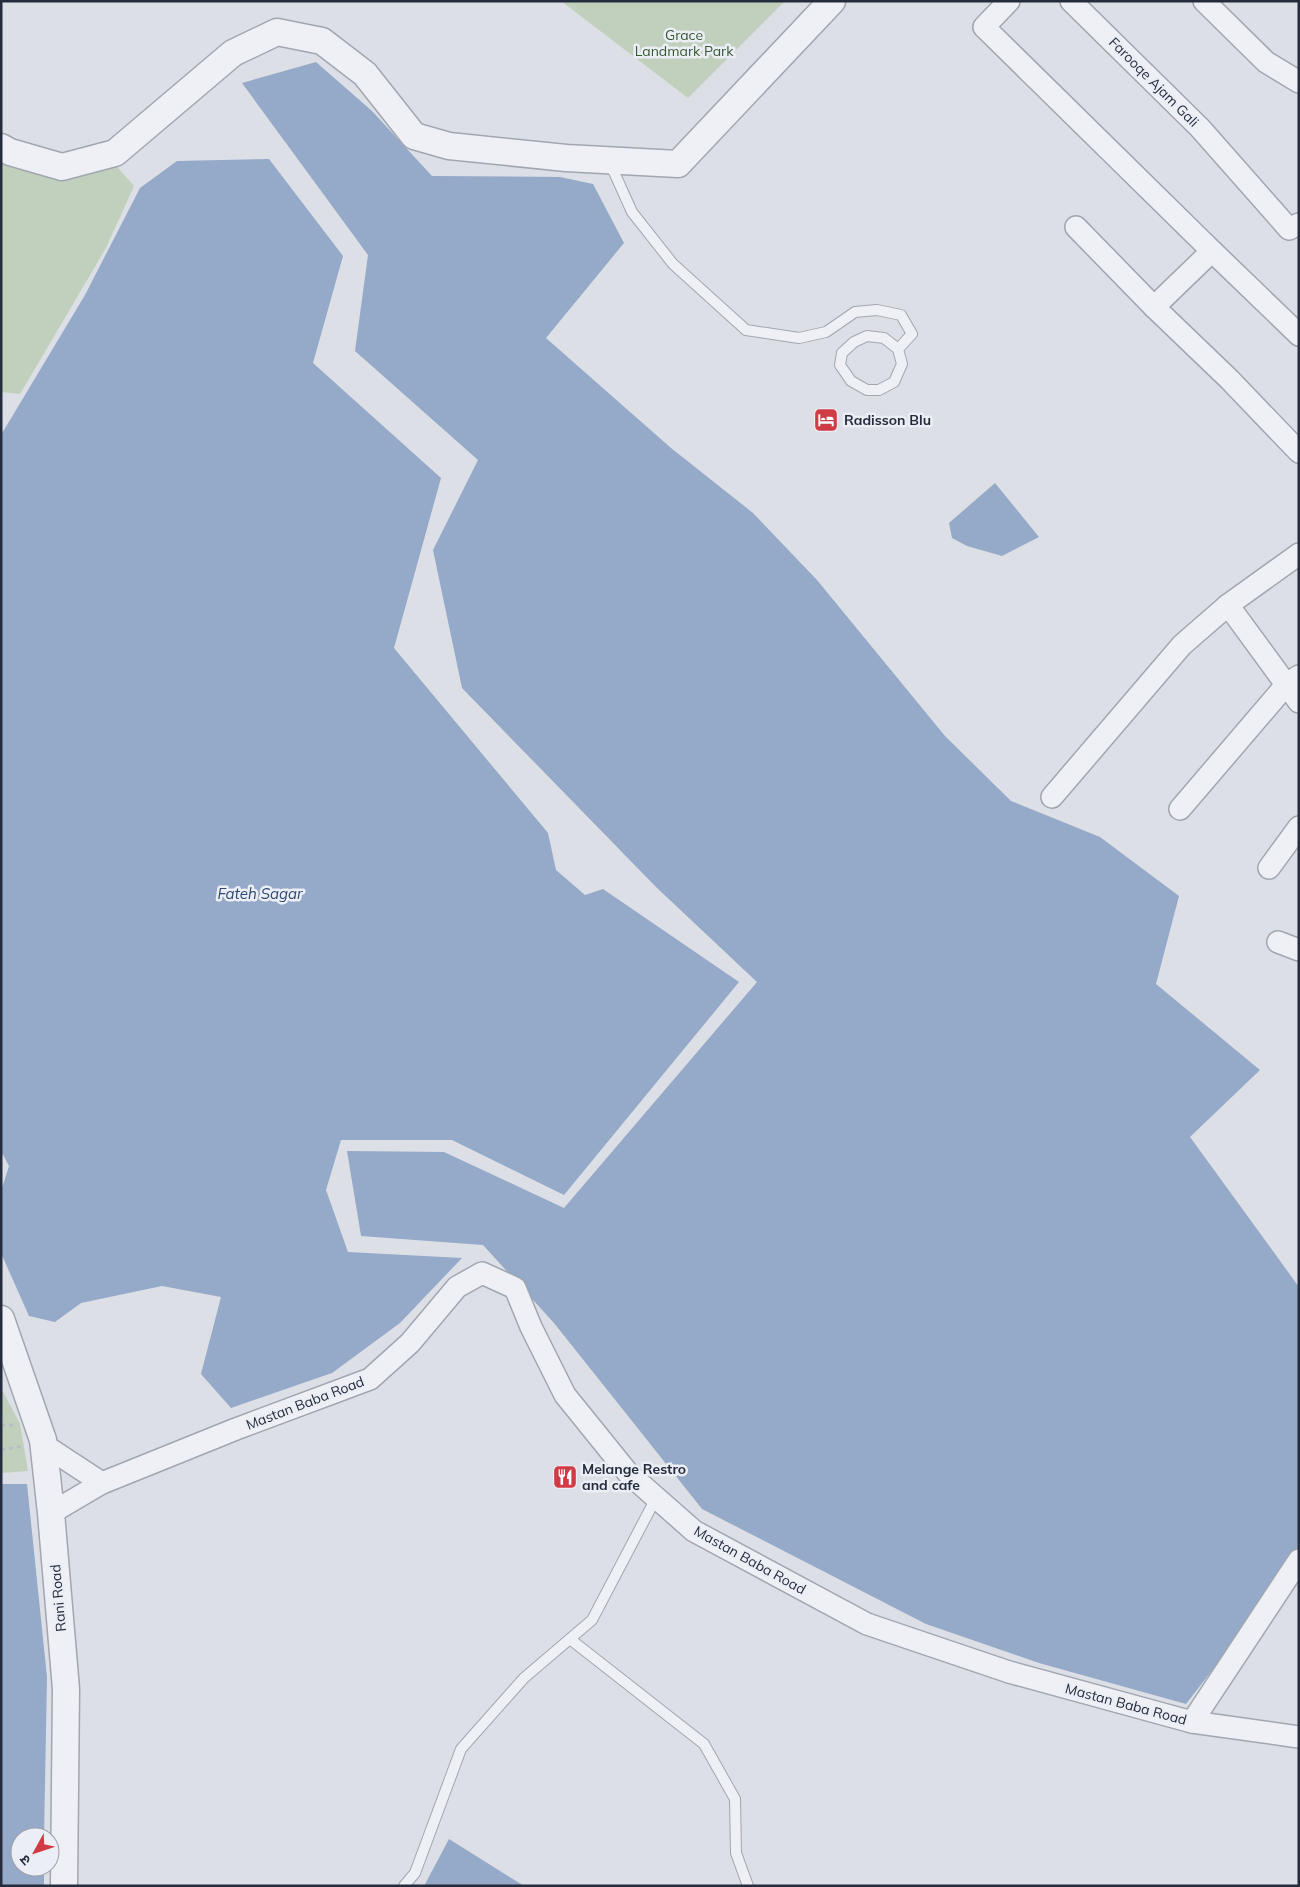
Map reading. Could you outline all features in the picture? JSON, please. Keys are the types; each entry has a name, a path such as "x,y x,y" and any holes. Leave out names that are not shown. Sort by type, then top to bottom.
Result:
{"street":[{"path":"1,147 10,152 62,167 115,153 233,53 277,32 322,40 365,74 414,136 449,146 566,158 678,164 832,1"},
{"path":"1009,1 984,27 1299,336"},
{"name":"Farooqe Ajam Gali","path":"1071,1 1193,121 1289,229 1299,224"},
{"path":"1204,1 1266,62 1299,82"},
{"path":"1076,227 1154,307 1229,379 1299,452"},
{"path":"1154,307 1212,251"},
{"path":"1052,797 1182,645 1228,605 1299,554"},
{"path":"1228,605 1292,680 1299,702"},
{"path":"1180,809 1292,680"},
{"path":"1269,868 1299,826"},
{"path":"1278,942 1299,950"},
{"name":"Mastan Baba Road","path":"51,1513 102,1483 236,1429 370,1379 410,1343 457,1287 482,1273 515,1288 531,1327 565,1396 628,1473 694,1531 867,1624 1009,1672 1192,1722 1299,1560"},
{"name":"Rani Road","path":"1,1319 51,1513 66,1690 64,1886"},
{"path":"34,1446 102,1483"},
{"path":"1192,1722 1299,1737"}],"lane":[{"path":"608,160 632,212 673,264 746,330 799,338 826,332 855,312 877,310 901,315 912,334 898,349"},
{"path":"867,336 884,338 898,349 902,364 894,382 879,390 866,390 851,381 840,365 842,353 854,342 867,336"},
{"path":"404,1886 415,1874 461,1749 524,1678 592,1620 656,1498"},
{"path":"570,1639 693,1734 707,1748 734,1799 736,1853 748,1886"}],"path":[{"path":"1,1425 20,1424"},
{"path":"1,1450 34,1446"}],"green space":[{"name":"Grace Landmark Park","path":"561,1 785,1 688,98"},
{"path":"1,156 112,161 134,186 106,248 20,394 1,392"},
{"path":"1,1388 20,1424 28,1471 1,1473"}],"water":[{"path":"316,62 372,111 432,176 560,177 593,184 624,243 546,338 671,448 753,513 817,580 945,736 1011,801 1100,837 1179,896 1156,984 1260,1070 1190,1137 1299,1287 1299,1558 1186,1704 1039,1663 926,1624 702,1509 554,1323 483,1245 361,1236 347,1151 444,1152 564,1208 757,982 656,887 462,688 433,550 478,460 355,351 368,255 242,83"},
{"name":"Fateh Sagar","path":"269,159 343,256 313,363 441,478 394,648 548,833 556,870 585,895 603,889 739,982 564,1195 452,1140 341,1140 326,1190 348,1252 462,1258 400,1323 332,1373 231,1408 201,1374 221,1297 162,1286 81,1303 55,1322 29,1316 1,1253 1,1191 9,1166 1,1151 1,435 85,295 140,188 177,161"},
{"path":"995,483 1039,537 1002,556 967,546 952,538 949,523"},
{"path":"1,1484 27,1484 47,1677 44,1827 10,1827 10,1877 44,1877 44,1886 1,1886"},
{"path":"449,1839 524,1886 424,1886"}],"place":[{"name":"Radisson Blu","path":"826,420"},
{"name":"Melange Restro and cafe","path":"565,1477"}]}
